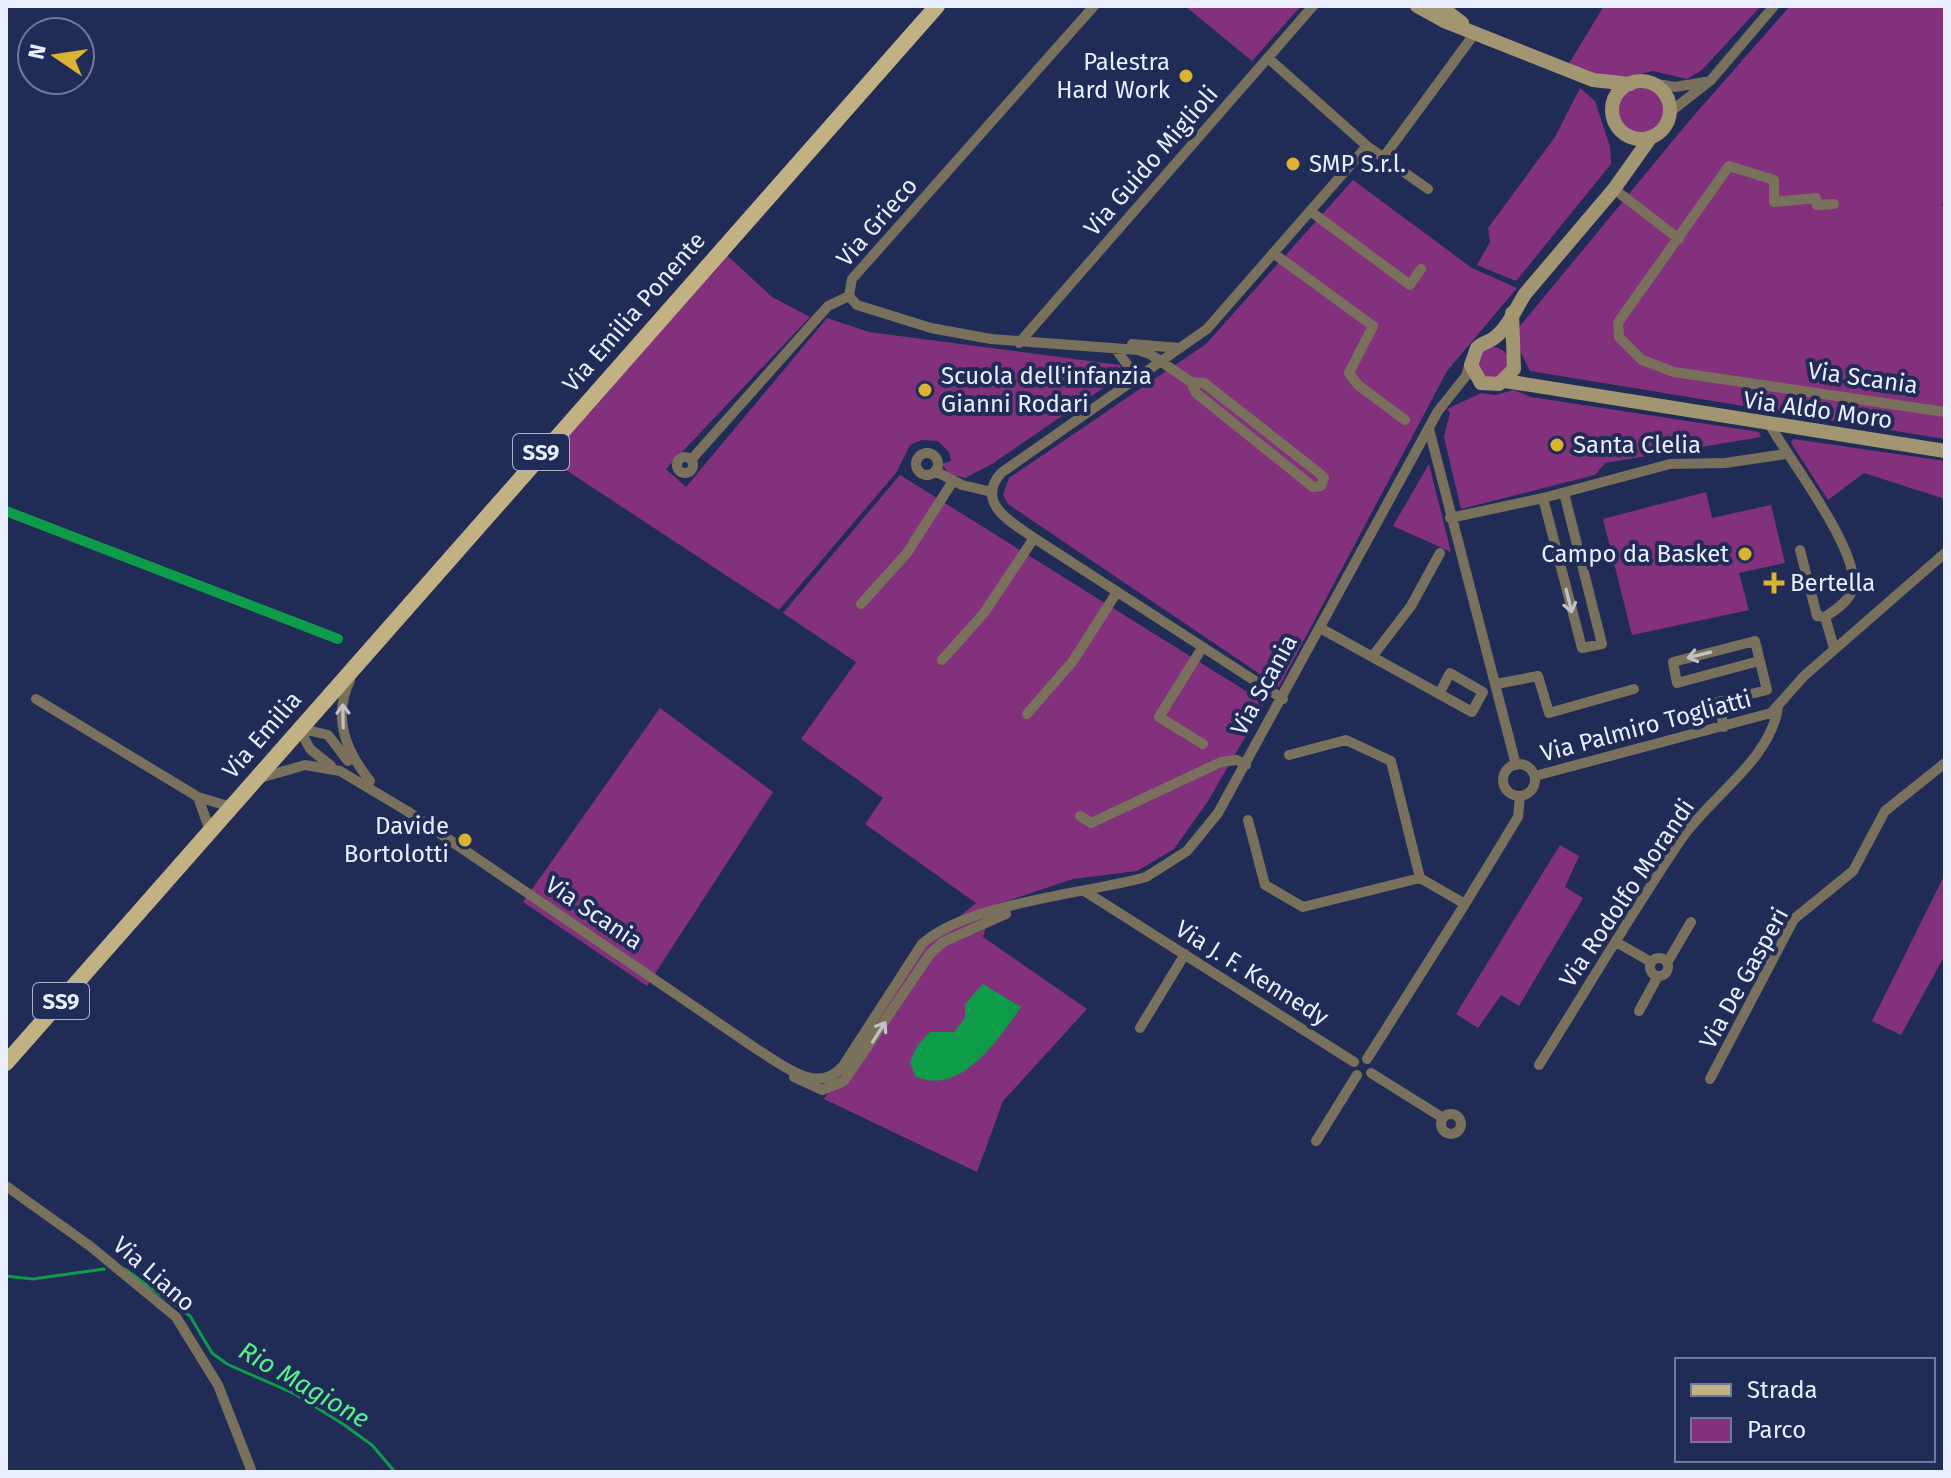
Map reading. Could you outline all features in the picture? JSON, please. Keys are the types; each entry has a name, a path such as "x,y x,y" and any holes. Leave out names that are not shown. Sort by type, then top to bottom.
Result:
{"main road":[{"name":"Via Emilia Ponente","path":"367,650 937,6"},
{"path":"1417,6 1475,33 1574,72 1597,87 1613,107 1627,158 1618,182"},
{"path":"1440,6 1475,33"},
{"name":"Via Scania","path":"1574,72 1593,80 1651,83"},
{"path":"1651,83 1665,94 1670,112"},
{"path":"1613,107 1618,93 1630,84"},
{"name":"Via Scania","path":"1471,359 1477,348 1493,340 1651,137 1664,128 1670,112"},
{"path":"1618,127 1633,137 1651,137"},
{"path":"1471,359 1473,371 1481,383 1505,381 1513,355 1512,313"},
{"path":"1493,340 1513,355 1532,383"},
{"name":"Via Aldo Moro","path":"1505,381 1945,451"},
{"name":"Via Emilia","path":"6,1063 367,650"}],"street":[{"name":"Via Grieco","path":"691,460 828,306 849,296 852,279 1094,6"},
{"name":"Via Guido Miglioli","path":"1019,343 1313,6"},
{"name":"Via Scania","path":"1670,112 1698,87 1711,80 1774,6"},
{"path":"1383,158 1475,33"},
{"path":"1268,58 1367,146 1428,189"},
{"name":"Via Scania","path":"1651,83 1698,87"},
{"path":"1283,699 1001,515 995,508 992,492 1001,473 1207,329 1367,146"},
{"name":"Via Scania","path":"1834,204 1817,205 1816,198 1774,202 1774,180 1729,166 1618,323 1619,337 1633,355 1654,367 1674,372 1945,412"},
{"path":"1618,182 1679,239"},
{"path":"1310,211 1410,285 1421,269"},
{"path":"1273,253 1370,323 1372,331 1349,373 1358,385 1405,420"},
{"path":"849,296 857,305 895,318 1019,343 1138,350 1161,361 1191,382 1196,393 1263,448 1313,487 1321,486 1324,478 1314,468 1204,383 1191,382"},
{"path":"1115,348 1130,343 1180,348"},
{"path":"1115,348 1137,378"},
{"name":"Via Scania","path":"299,728 317,757 407,811 805,1084 815,1089 834,1088 851,1075 937,947 1031,903 1146,877 1187,851 1203,835 1283,699 1429,429 1466,376 1471,359"},
{"path":"1456,392 1481,383"},
{"path":"1770,425 1840,535 1853,579 1847,600 1825,617 1817,616 1800,550"},
{"path":"1784,451 1786,427"},
{"name":"Via Palmiro Togliatti","path":"1429,429 1516,765"},
{"path":"1450,518 1564,493 1670,464 1725,463 1784,451"},
{"path":"935,471 953,481 992,492"},
{"path":"861,604 907,553 953,481"},
{"path":"1543,498 1582,648 1602,644 1564,493"},
{"path":"942,660 984,613 1034,538"},
{"path":"1372,657 1411,606 1440,553"},
{"name":"Via Palmiro Togliatti","path":"1535,776 1771,713 1834,648 1945,553"},
{"path":"1027,714 1073,661 1117,592"},
{"path":"1825,617 1834,648"},
{"path":"1320,628 1439,694"},
{"path":"1724,727 1718,702 1767,690 1755,641 1673,662 1677,683 1759,661"},
{"path":"1202,648 1159,717 1203,744"},
{"name":"Via Scania","path":"367,650 345,690 342,719 349,752 370,781"},
{"path":"1496,684 1538,676 1549,713 1634,689"},
{"path":"36,699 198,797 231,807"},
{"name":"Via Rodolfo Morandi","path":"1539,1065 1682,837 1757,751 1773,724 1778,708"},
{"name":"Via Scania","path":"299,728 333,738 349,763 407,811"},
{"path":"1289,755 1346,740 1391,761 1420,878"},
{"path":"1080,816 1091,823 1221,762 1237,760 1246,765"},
{"name":"Via De Gasperi","path":"1710,1079 1794,919 1853,871 1885,811 1945,763"},
{"name":"Via Scania","path":"254,780 305,765 340,771"},
{"path":"1516,765 1530,769 1535,776 1533,789 1520,796 1508,791 1503,783 1506,771 1516,765"},
{"path":"1316,1141 1357,1075 1354,1062 1367,1059 1518,817 1520,796"},
{"path":"198,797 210,831"},
{"path":"1248,820 1265,885 1303,907 1420,878 1465,904"},
{"path":"1109,887 1115,906 1127,917"},
{"name":"Via J. F. Kennedy","path":"1086,892 1354,1062"},
{"path":"1639,1011 1658,976 1667,971 1667,963 1691,922"},
{"path":"1616,942 1651,962"},
{"path":"1140,1028 1185,954"},
{"path":"1651,962 1658,958 1667,963"},
{"path":"1651,962 1650,970 1658,976"},
{"path":"1357,1075 1365,1077 1371,1073 1372,1065 1367,1059"},
{"path":"1371,1073 1443,1118"},
{"name":"Via Liano","path":"6,1186 90,1246 176,1317 218,1385 252,1472"}],"green space":[{"path":"1185,6 1301,6 1252,61"},
{"path":"1604,6 1761,6 1702,70 1687,79 1653,71 1595,84 1565,70"},
{"path":"1790,6 1945,6 1945,200 1941,205 1945,207 1945,439 1530,371 1519,349 1516,331 1690,120"},
{"path":"1641,86 1657,93 1664,109 1657,125 1641,132 1625,125 1618,109 1625,93"},
{"path":"1580,88 1595,101 1610,147 1611,164 1516,281 1477,265 1490,242 1488,228 1555,137"},
{"path":"1353,180 1472,268 1517,288 1447,371 1279,687 1008,504 1003,495 1009,478 1206,344"},
{"path":"719,248 772,297 810,317 666,469 686,487 827,318 869,332 1120,365 1122,375 992,464 965,478 949,474 942,464 951,461 949,452 938,441 921,440 910,445 896,473 779,610 540,453"},
{"path":"1493,347 1504,352 1509,363 1504,374 1493,379 1482,374 1477,363 1482,352"},
{"path":"1514,390 1531,397 1759,432 1761,437 1605,463 1595,475 1461,509 1444,437 1450,413 1447,409 1481,393 1495,395"},
{"path":"1793,439 1945,461 1945,499 1864,473 1828,500 1791,443"},
{"path":"1429,464 1451,552 1393,526"},
{"path":"900,475 1265,703 1208,801 1174,849 1137,871 1073,879 986,908 991,912 983,937 1087,1009 1003,1101 977,1172 824,1099 930,940 976,903 865,824 883,798 801,739 856,662 783,613"},
{"path":"1706,492 1712,518 1771,505 1785,563 1739,573 1749,610 1632,635 1603,519"},
{"path":"660,708 773,792 647,986 523,902"},
{"path":"1560,845 1579,856 1565,887 1583,898 1519,1006 1501,995 1478,1028 1456,1014"},
{"path":"1945,874 1945,955 1901,1035 1872,1021"}],"shaded area":[{"path":"983,984 1021,1007 1012,1020 990,1048 963,1072 932,1081 915,1076 910,1062 917,1046 930,1032 954,1032 965,1018 965,1004"}],"waterway":[{"path":"6,511 338,639"},
{"name":"Rio Magione","path":"6,1276 33,1279 104,1269"},
{"name":"Rio Magione","path":"125,1269 190,1316 212,1353 227,1364 295,1394 343,1424 372,1445 395,1472"}],"place":[{"name":"Palestra Hard Work","path":"1186,76"},
{"name":"SMP S.r.l.","path":"1293,164"},
{"name":"Scuola dell'infanzia Gianni Rodari","path":"925,390"},
{"name":"Santa Clelia","path":"1557,445"},
{"name":"Campo da Basket","path":"1745,554"},
{"name":"Bertella","path":"1774,583"},
{"name":"Davide Bortolotti","path":"465,840"}]}
